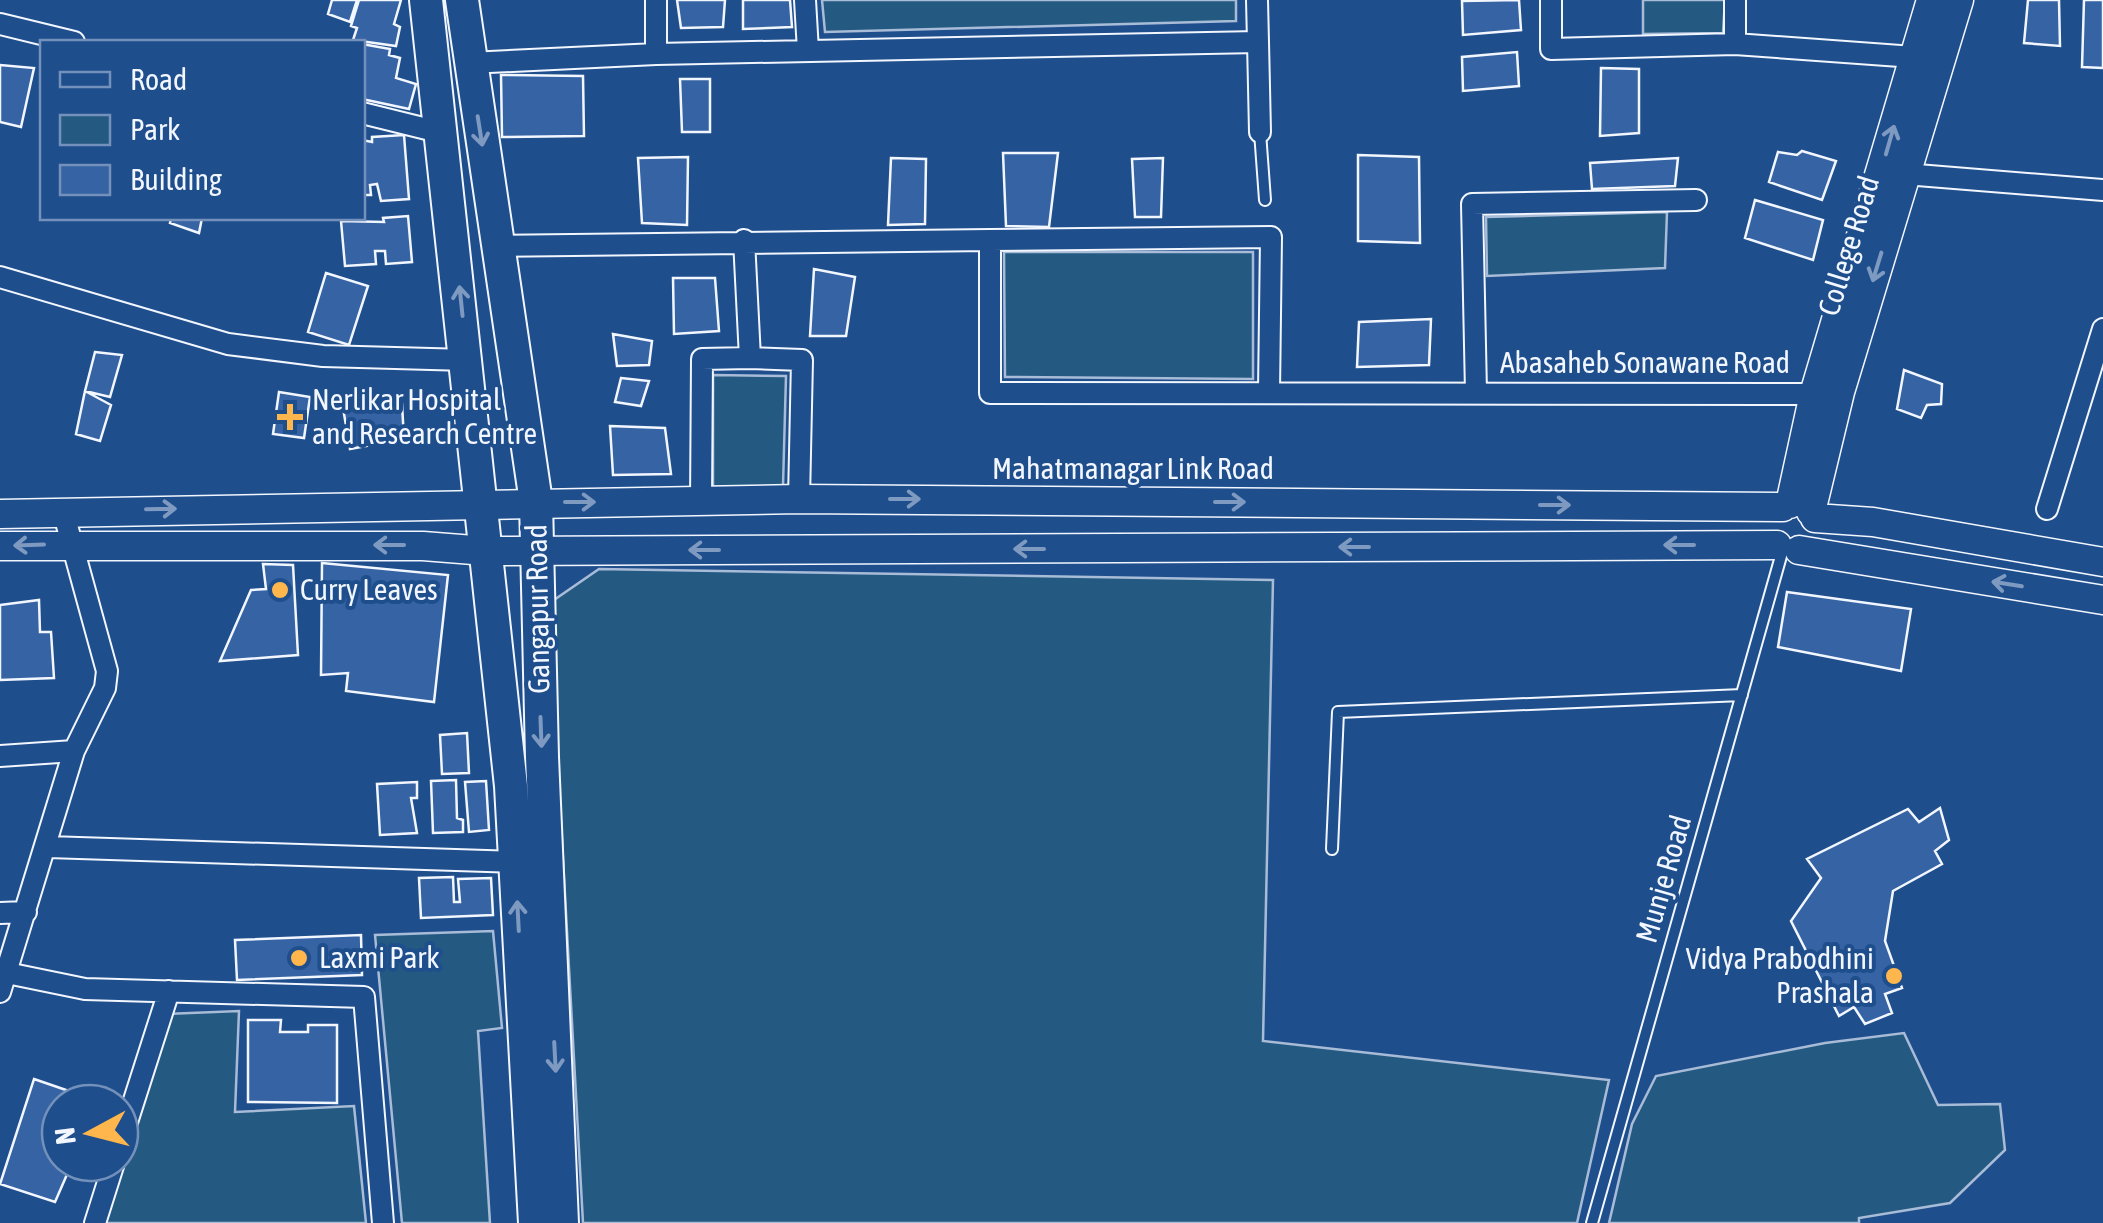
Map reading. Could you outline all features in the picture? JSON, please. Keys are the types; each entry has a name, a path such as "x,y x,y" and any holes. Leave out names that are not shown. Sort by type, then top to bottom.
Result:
{"main road":[{"name":"Gangapur Road","path":"426,0 483,502 515,862 535,1223"},
{"name":"Gangapur Road","path":"462,0 536,502 562,1223"},
{"name":"College Road","path":"1800,510 1814,394 1931,0"},
{"name":"College Road","path":"1800,510 1840,392 1958,0"},
{"name":"Mahatmanagar Link Road","path":"0,514 799,498 1800,510 2103,562"},
{"path":"1800,510 1812,542 1787,548 1770,524 1800,510"},
{"path":"0,546 424,546 486,552 1787,548 2103,600"}],"street":[{"path":"656,0 656,54"},
{"path":"805,0 808,51"},
{"path":"1258,0 1260,132"},
{"path":"1551,0 1552,49 1734,44 1914,57"},
{"path":"1734,0 1734,44"},
{"path":"0,24 66,40"},
{"path":"469,63 656,54 1258,42"},
{"path":"365,114 442,133"},
{"path":"1905,174 2103,190"},
{"name":"Abasaheb Sonawane Road","path":"1476,392 1472,204 1696,200"},
{"path":"498,246 744,240 1270,237 1269,391"},
{"path":"744,240 750,358"},
{"name":"Abasaheb Sonawane Road","path":"990,240 990,392 1814,394"},
{"path":"0,277 228,344 323,356 468,360"},
{"path":"2047,509 2102,336"},
{"path":"701,502 702,359 802,360 799,498"},
{"path":"63,511 106,671 105,688 74,751 48,847 3,983 364,997 383,1223"},
{"path":"0,756 74,751"},
{"path":"48,847 515,862"},
{"path":"0,912 26,912"},
{"path":"140,1083 169,991"},
{"path":"95,1223 108,1183"}],"lane":[{"path":"1260,132 1265,200"},
{"name":"Munje Road","path":"1592,1223 1787,548"},
{"path":"1332,849 1338,712 1742,695"}],"green space":[{"path":"822,0 1236,0 1236,21 825,32"},
{"path":"1643,0 1725,0 1723,33 1643,34"},
{"path":"1667,212 1665,268 1487,276 1486,217"},
{"path":"1004,252 1253,252 1253,379 1005,377"},
{"path":"713,375 786,376 783,486 713,487"},
{"path":"599,569 1273,580 1263,1041 1609,1080 1577,1223 583,1223 553,676 554,600"},
{"path":"493,931 502,1028 478,1031 490,1223 402,1223 375,935"},
{"path":"239,1011 235,1112 354,1106 366,1223 99,1223 112,1183 140,1183 140,1095 166,1014"},
{"path":"1904,1033 1938,1105 2000,1104 2005,1150 1950,1203 1859,1218 1859,1223 1609,1223 1632,1124 1656,1076 1825,1043"}],"building":[{"path":"332,0 357,0 350,22 328,14"},
{"path":"359,0 401,0 394,24 400,27 396,46 353,40 357,28 351,26"},
{"path":"677,0 725,0 723,27 681,28"},
{"path":"743,0 790,0 792,27 743,29"},
{"path":"1519,0 1521,30 1463,35 1462,1"},
{"path":"2028,0 2059,0 2060,46 2024,43"},
{"path":"2084,0 2103,0 2103,68 2082,67"},
{"path":"365,45 390,49 389,55 400,58 396,78 416,84 409,109 365,100"},
{"path":"1517,52 1519,86 1463,91 1462,57"},
{"path":"0,65 34,68 21,127 0,122"},
{"path":"1601,68 1639,69 1639,133 1600,136"},
{"path":"501,75 583,76 584,136 502,137"},
{"path":"680,79 710,79 710,132 682,132"},
{"path":"404,135 409,199 381,201 377,184 370,185 371,195 365,195 365,141 372,142 372,137"},
{"path":"1802,151 1836,161 1822,200 1769,182 1778,152 1797,155"},
{"path":"1003,153 1058,153 1049,227 1006,226"},
{"path":"1358,155 1419,157 1420,243 1358,241"},
{"path":"688,157 687,225 642,223 638,158"},
{"path":"891,158 926,159 925,224 888,225"},
{"path":"1163,158 1161,217 1135,217 1132,159"},
{"path":"1678,158 1675,186 1592,189 1590,163"},
{"path":"1755,200 1823,220 1813,260 1745,238"},
{"path":"408,216 412,262 386,264 385,251 375,251 376,264 345,266 341,221 384,222 383,218"},
{"path":"171,220 202,220 199,233"},
{"path":"814,269 855,277 846,336 810,336"},
{"path":"326,273 368,286 349,345 308,332"},
{"path":"673,278 715,278 719,331 674,334"},
{"path":"1431,319 1429,365 1357,367 1359,322"},
{"path":"613,334 652,341 649,365 617,366"},
{"path":"95,352 122,355 110,397 85,391"},
{"path":"1904,370 1942,384 1941,404 1927,405 1921,418 1897,409"},
{"path":"621,378 649,381 641,406 615,402"},
{"path":"85,391 111,405 100,441 76,434"},
{"path":"279,392 310,397 304,438 273,434"},
{"path":"402,404 404,439 350,449 343,408"},
{"path":"610,426 665,428 671,474 613,475"},
{"path":"322,563 448,575 434,702 346,691 348,673 321,675"},
{"path":"263,564 293,565 298,655 220,661 251,590 266,589"},
{"path":"1787,592 1911,609 1901,671 1778,647"},
{"path":"39,600 40,632 51,632 54,678 0,680 0,605"},
{"path":"467,733 469,773 442,774 440,735"},
{"path":"456,780 457,818 463,820 463,832 433,833 431,781"},
{"path":"486,781 489,830 469,832 465,782"},
{"path":"417,782 417,798 411,798 417,833 380,835 377,784"},
{"name":"Vidya Prabodhini Prashala","path":"1940,808 1949,840 1935,851 1942,864 1893,891 1885,941 1902,988 1885,994 1892,1013 1865,1024 1854,1007 1839,1016 1791,921 1821,878 1807,859 1908,809 1919,822"},
{"path":"453,877 454,902 460,902 458,879 491,878 493,915 421,918 419,878"},
{"name":"Laxmi Park","path":"361,935 362,975 237,980 235,940"},
{"path":"248,1020 281,1020 280,1032 308,1032 308,1025 337,1025 337,1103 248,1102"},
{"path":"34,1079 46,1083 40,1083 40,1183 63,1183 55,1202 0,1184"}],"place":[{"name":"Nerlikar Hospital and Research Centre","path":"290,417"},
{"name":"Curry Leaves","path":"280,590"},
{"name":"Laxmi Park","path":"299,958"},
{"name":"Vidya Prabodhini Prashala","path":"1894,976"}]}
